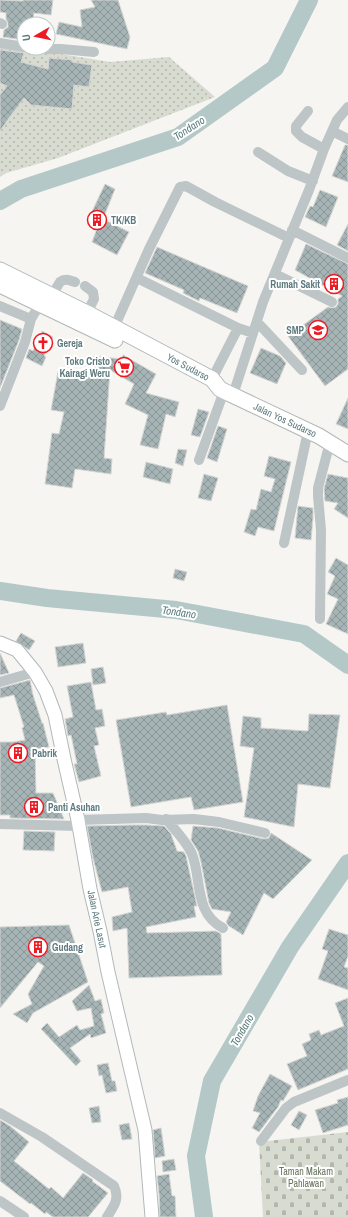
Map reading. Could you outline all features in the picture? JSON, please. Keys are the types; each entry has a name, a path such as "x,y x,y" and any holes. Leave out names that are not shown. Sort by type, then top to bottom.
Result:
{"highway":[{"name":"Yos Sudarso","path":"0,270 45,302 191,380 209,387 222,388"},
{"name":"Yos Sudarso","path":"0,285 45,302 87,313 222,388"},
{"name":"Jalan Yos Sudarso","path":"222,388 330,442 348,454"}],"main road":[{"name":"Jalan Arie Lasut","path":"0,643 17,650 35,672 46,691 55,715 78,823 90,889 145,1130 152,1217"}],"street":[{"path":"0,43 16,46"},
{"path":"56,49 94,52"},
{"path":"222,388 253,333 324,149 337,120 348,107"},
{"path":"308,110 296,126 296,131 302,137 324,149"},
{"path":"332,131 348,139"},
{"path":"258,152 288,171 312,182"},
{"path":"114,328 180,187 186,186 215,202 348,258"},
{"path":"275,274 332,302"},
{"path":"137,278 238,328 253,333"},
{"path":"0,406 25,342 31,319 62,280 65,279 75,282"},
{"path":"85,286 93,292 94,299 87,313"},
{"path":"0,306 31,319"},
{"path":"257,322 302,370"},
{"path":"199,460 222,388 238,328"},
{"path":"284,543 308,431"},
{"path":"320,619 321,530 318,496 322,471 330,442"},
{"path":"0,682 35,672"},
{"path":"0,824 78,823 139,818 194,819 219,822 265,833"},
{"path":"166,819 191,853 205,911 223,928"},
{"path":"261,1141 286,1108 294,1102 348,1080"},
{"path":"0,1113 42,1137 114,1186 117,1193 116,1199 114,1207 107,1217"},
{"path":"0,1201 20,1216"}],"green space":[{"path":"0,44 16,47 16,56 56,56 56,53 110,62 169,57 215,97 58,158 6,173 0,177"},
{"name":"Taman Makam Pahlawan","path":"348,1132 348,1217 263,1217 259,1142"}],"building":[{"path":"0,0 53,0 51,15 34,13 33,16 16,16 16,39 3,37 4,30 8,27 8,23 6,13 0,12"},
{"path":"91,0 118,0 130,37 127,49 56,34 59,22 82,27 80,10 95,7"},
{"path":"0,50 16,52 16,56 23,56 21,62 48,69 49,58 72,60 72,62 92,65 89,87 74,85 72,109 31,105 24,98 0,131 0,95 7,86 0,83"},
{"path":"345,145 348,145 348,182 332,176"},
{"name":"TK/KB","path":"105,184 115,189 103,219 129,232 117,255 92,242 98,226 88,220"},
{"path":"320,190 338,197 326,227 305,217 310,206 313,207"},
{"path":"348,224 348,251 337,245"},
{"path":"306,244 348,264 348,369 325,386 288,336 328,307 336,307 338,304 338,299 342,296 295,270"},
{"path":"157,247 248,286 237,313 200,298 199,301 183,293 184,290 145,273"},
{"path":"0,320 22,329 0,388"},
{"name":"Gereja","path":"42,331 53,337 44,356 46,357 42,366 26,358 29,349 33,351"},
{"path":"261,348 280,356 286,363 277,384 250,373"},
{"path":"123,355 156,374 146,393 179,402 175,417 166,414 158,449 140,445 148,415 125,404 134,384 110,370 104,458 112,459 111,474 75,469 72,488 45,484 52,433 59,434 64,412 51,410 58,372 72,375 72,372 92,377 94,356 121,359"},
{"path":"348,398 348,429 336,424"},
{"path":"198,409 209,412 200,437 191,435"},
{"path":"218,426 227,429 217,462 207,458"},
{"path":"178,449 187,450 183,466 175,463"},
{"path":"269,456 291,462 274,531 258,527 255,536 244,532 251,509 256,510 261,489 271,492 275,479 264,476"},
{"path":"146,462 173,469 170,484 143,477"},
{"path":"204,474 218,478 211,501 198,498"},
{"path":"328,474 348,478 348,518 334,509 338,503 325,501 324,489"},
{"path":"298,506 313,508 311,540 295,538"},
{"path":"336,558 348,565 348,634 326,624 338,599 327,594 335,576 328,572"},
{"path":"175,569 187,572 184,581 173,578"},
{"path":"21,633 35,641 29,650 16,641"},
{"path":"83,643 86,663 58,667 55,647"},
{"path":"0,653 9,673 0,675"},
{"path":"103,667 106,683 93,685 91,669"},
{"path":"30,680 33,695 43,723 49,747 35,749 36,793 53,793 64,819 10,818 10,815 0,815 0,742 25,740 22,728 24,727 14,695 0,698 0,688"},
{"path":"91,682 96,710 102,709 105,726 95,728 99,745 94,746 101,776 79,782 74,764 77,764 71,735 68,736 65,719 73,717 67,686"},
{"path":"227,705 243,802 194,810 191,797 131,807 116,720 166,712 167,715"},
{"path":"309,714 340,715 330,788 298,784 294,827 244,817 254,748 240,746 243,716 261,718 261,728 308,731"},
{"path":"87,826 164,826 171,834 177,851 184,852 197,906 194,906 196,917 146,927 147,933 216,931 221,934 222,975 129,978 127,928 113,931 112,917 132,912 128,887 102,892 93,858"},
{"path":"193,826 218,828 264,839 269,838 271,833 312,860 273,899 264,893 243,935 229,926 226,922 231,912 212,909 209,903 198,851 191,840"},
{"path":"24,831 55,832 54,851 23,850"},
{"name":"Gudang","path":"69,925 88,982 33,1013 27,1023 13,1014 32,1004 28,994 44,966 38,962 0,1008 0,927"},
{"path":"329,929 348,935 348,956 344,967 348,968 348,990 318,979 328,951 322,949"},
{"path":"89,985 95,1001 101,999 104,1013 101,1014 106,1033 91,1038 90,1034 70,1048 81,1061 76,1066 41,1029 47,1023 59,1037 77,1025 80,1030 94,1026 91,1008 77,1011 72,1001"},
{"path":"348,998 348,1069 298,1090 287,1064 307,1056 302,1044 311,1040 309,1034 319,1030 321,1035 344,1026 335,1003"},
{"path":"108,1063 112,1081 115,1081 117,1091 106,1093 102,1075 99,1076 97,1065"},
{"path":"270,1074 292,1086 283,1101 281,1100 278,1107 259,1132 252,1128 260,1113 253,1111 258,1096"},
{"path":"348,1097 348,1125 323,1133 315,1110 338,1103 337,1100"},
{"path":"99,1106 101,1122 92,1123 89,1108"},
{"path":"299,1111 307,1115 299,1130 291,1125"},
{"path":"0,1120 10,1126 29,1142 14,1161 49,1189 51,1187 63,1198 83,1173 108,1193 88,1217 53,1217 46,1212 45,1214 0,1181"},
{"path":"129,1123 132,1139 122,1140 119,1125"},
{"path":"161,1128 165,1156 155,1158 153,1130"},
{"path":"174,1159 176,1170 163,1172 162,1161"},
{"path":"169,1174 172,1196 175,1196 176,1217 160,1217 157,1176"}],"waterway":[{"name":"Tondano","path":"0,201 21,189 178,137 275,68 309,0"},
{"name":"Tondano","path":"0,591 47,598 176,610 304,634 348,665"},
{"name":"Tondano","path":"204,1217 196,1156 212,1081 290,947 348,863"}],"place":[{"name":"TK/KB","path":"97,220"},
{"name":"Rumah Sakit","path":"334,284"},
{"name":"SMP","path":"318,330"},
{"name":"Gereja","path":"43,343"},
{"name":"Toko Cristo Kairagi Weru","path":"124,367"},
{"name":"Pabrik","path":"18,753"},
{"name":"Panti Asuhan","path":"34,807"},
{"name":"Gudang","path":"38,947"}]}
